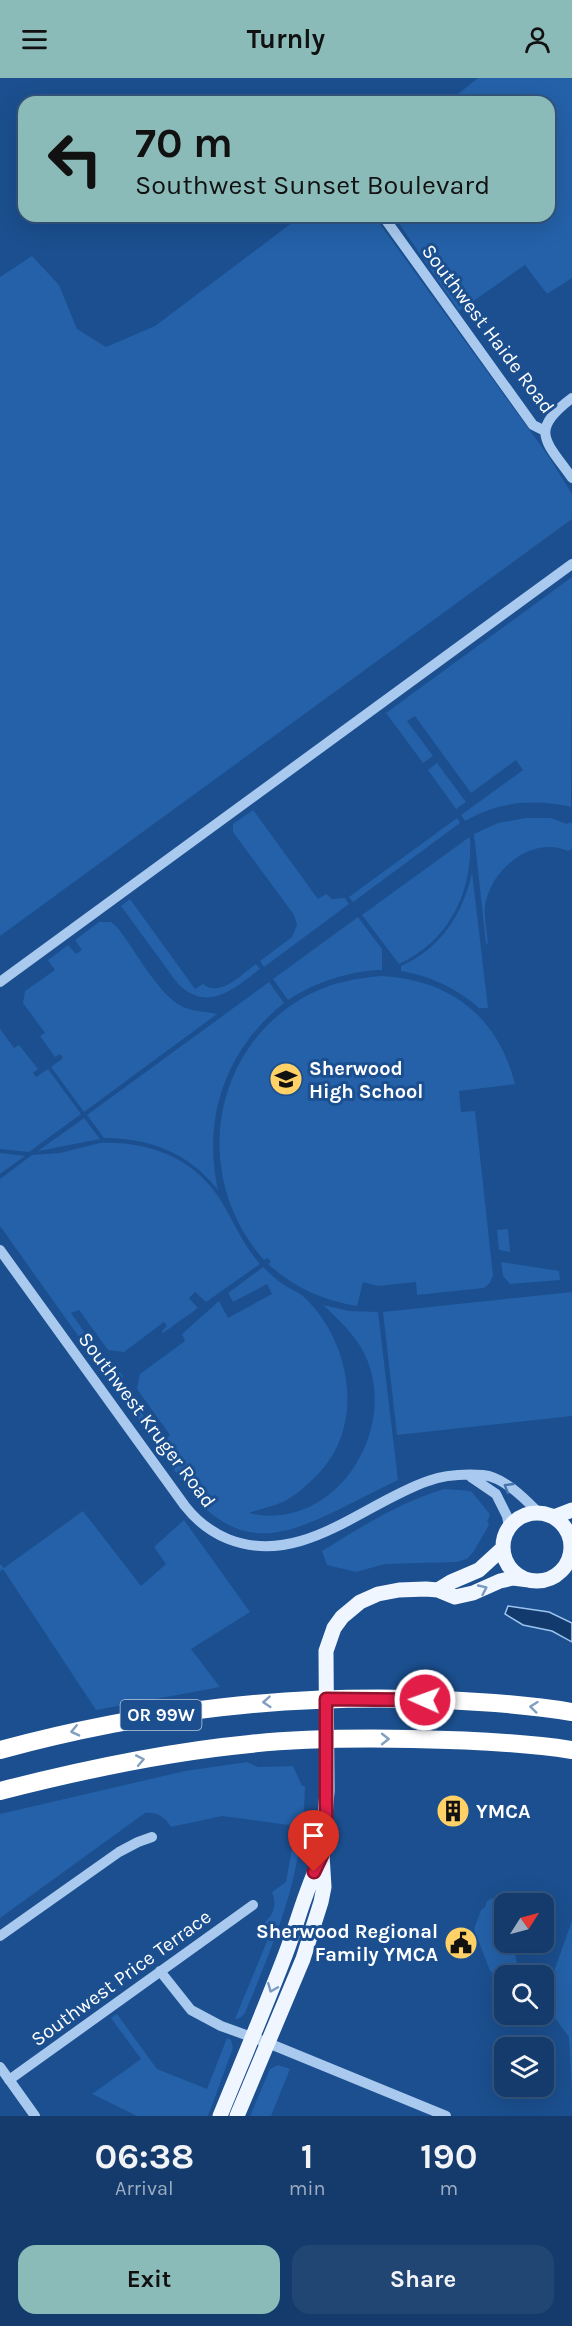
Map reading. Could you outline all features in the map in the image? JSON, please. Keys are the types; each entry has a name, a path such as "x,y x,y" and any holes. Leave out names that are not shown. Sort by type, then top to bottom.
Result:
{"highway":[{"name":"OR 99W","path":"0,1750 80,1730 245,1703 385,1698 531,1706 572,1712"},
{"name":"OR 99W","path":"0,1791 182,1752 252,1743 327,1740 479,1741 572,1750"}],"main road":[{"path":"530,1580 519,1576 505,1559 504,1537 509,1527 517,1519 528,1514 547,1515 572,1510"},
{"path":"237,2116 318,1918 324,1887 322,1855 327,1791 326,1652 334,1628 342,1617 360,1602 378,1594 399,1590 438,1590 455,1597 473,1593 513,1578 548,1580 567,1565 572,1542 568,1532 547,1515"},
{"path":"438,1590 479,1570 503,1548"},
{"path":"220,2116 322,1855"}],"street":[{"name":"Southwest Haide Road","path":"387,222 533,425 544,431"},
{"name":"Southwest Haide Road","path":"572,399 551,415 544,431 549,446 572,478"},
{"path":"0,982 572,564"},
{"name":"Southwest Kruger Road","path":"0,1250 188,1510 201,1523 220,1535 236,1542 257,1546 292,1544 316,1535 429,1480 450,1476 483,1475 495,1479 517,1492 547,1515"},
{"path":"471,1477 496,1494 507,1516 509,1527"},
{"path":"0,1936 119,1852 152,1837"},
{"name":"Southwest Price Terrace","path":"9,2080 253,1905"},
{"path":"160,1971 191,2010 220,2026 268,2043 446,2116"},
{"path":"0,2067 35,2116"}],"shaded area":[{"path":"478,78 572,78 572,278 547,294 525,265 459,311 398,222 555,222 555,96 456,96"},
{"path":"293,222 378,222 549,457 572,494 572,519 0,936 0,277 32,256 59,285 77,329 106,347 155,326"},
{"path":"572,577 571,807 530,802 503,806 465,821 461,815 523,770 516,760 471,793 415,716 407,721 433,756 423,763 386,713"},
{"path":"437,763 466,802 456,809 428,770"},
{"path":"253,810 318,899 326,894 332,899 345,898 349,904 264,967 260,961 292,937 297,925 294,915 233,832 233,824"},
{"path":"457,818 460,823 353,902 349,897"},
{"path":"525,818 551,818 567,824 570,822 572,824 572,849 568,851 554,847 527,852 504,869 495,880 485,906 488,943 486,944 474,834 498,823"},
{"path":"470,838 470,858 467,877 454,913 432,942 399,964 362,915"},
{"path":"472,872 488,1008 479,1008 461,994 433,980 401,971 401,966 427,950 448,928 463,902"},
{"path":"130,899 195,989 203,984 210,988 224,986 256,964 260,969 221,995 200,997 189,993 178,984 121,906"},
{"path":"358,917 382,949 382,970 333,979 288,1000 273,979"},
{"path":"99,922 111,922 117,927 155,981 172,1000 190,1009 217,1014 84,1112 51,1067 63,1058 60,1054 55,1057 40,1036 45,1033 23,1003 25,991 55,970 48,960 68,945 76,954 82,950 75,940"},
{"path":"382,976 430,985 468,1006 484,1021 497,1039 515,1084 459,1091 461,1112 475,1111 493,1275 490,1283 484,1288 417,1295 416,1282 378,1286 363,1282 357,1306 310,1292 288,1280 268,1264 271,1262 268,1258 264,1260 241,1227 226,1190 220,1152 222,1114 232,1078 251,1045 278,1016 320,989 346,981"},
{"path":"269,982 284,1003 264,1021 233,1063 223,1087 217,1111 213,1137 218,1190 194,1166 167,1150 137,1141 104,1138 87,1115"},
{"path":"0,1029 14,1048 19,1045 38,1069 33,1073 36,1077 48,1069 81,1114 29,1152 0,1149"},
{"path":"84,1118 100,1139 38,1151"},
{"path":"100,1143 137,1145 186,1164 212,1188 260,1264 206,1302 195,1292 189,1298 198,1308 163,1333 162,1331 167,1326 164,1322 124,1352 108,1350 79,1310 71,1313 106,1363 114,1364 116,1367 106,1375 0,1226 0,1179 32,1155 60,1153"},
{"path":"0,1153 25,1156 0,1174"},
{"path":"508,1229 510,1252 499,1250 497,1230"},
{"path":"501,1262 559,1271 560,1280 510,1284 503,1276"},
{"path":"263,1267 284,1285 304,1297 321,1316 334,1338 343,1362 347,1388 347,1413 341,1438 329,1460 312,1480 283,1502 249,1513 279,1515 307,1508 331,1494 350,1473 365,1448 373,1420 374,1391 368,1362 354,1338 323,1305 350,1311 378,1312 398,1480 306,1524 273,1533 240,1530 207,1510 180,1478 157,1444 162,1440 164,1442 170,1435 137,1389 140,1374 185,1341 182,1334 219,1301 228,1318 272,1294 267,1284 233,1302 228,1293"},
{"path":"572,1292 572,1416 397,1435 383,1312"},
{"path":"120,1372 123,1376 121,1384 158,1435 153,1439 110,1380"},
{"path":"444,1489 471,1491 489,1513 490,1517 487,1520 489,1525 467,1559 457,1562 385,1564 356,1572 327,1565 322,1551 396,1508"},
{"path":"83,1511 141,1586 166,1564 154,1547 184,1520 250,1612 191,1649 220,1687 96,1710 3,1569 0,1571 0,1564 4,1568"},
{"path":"508,1606 549,1612 572,1623 572,1642 552,1631 523,1625 505,1614"},
{"path":"247,1762 258,1767 293,1766 302,1786 305,1786 299,1848 287,1903 257,1984 245,2013 240,2018 235,2019 270,1934 264,1923 274,1909 272,1892 286,1882 296,1826 222,1816 171,1827 160,1816 145,1813 0,1918 0,1814 185,1771"},
{"path":"494,1898 494,1953 515,1953 517,1965 494,1965 494,1974 490,1971 474,1929 487,1901"},
{"path":"572,1921 572,2093 569,2037 554,2016 554,1971"},
{"path":"117,2014 157,2069 207,2089 227,2038 231,2040 233,2048 208,2116 137,2116 92,2094 141,2059 111,2018"},
{"path":"278,2065 290,2069 271,2116 250,2116 270,2069"}],"place":[{"name":"Sherwood High School","path":"286,1079"},
{"name":"YMCA","path":"453,1811"},
{"name":"Sherwood Regional Family YMCA","path":"461,1943"}],"route":[{"path":"314,1872 322,1855 326,1824 326,1699 425,1700"}]}
